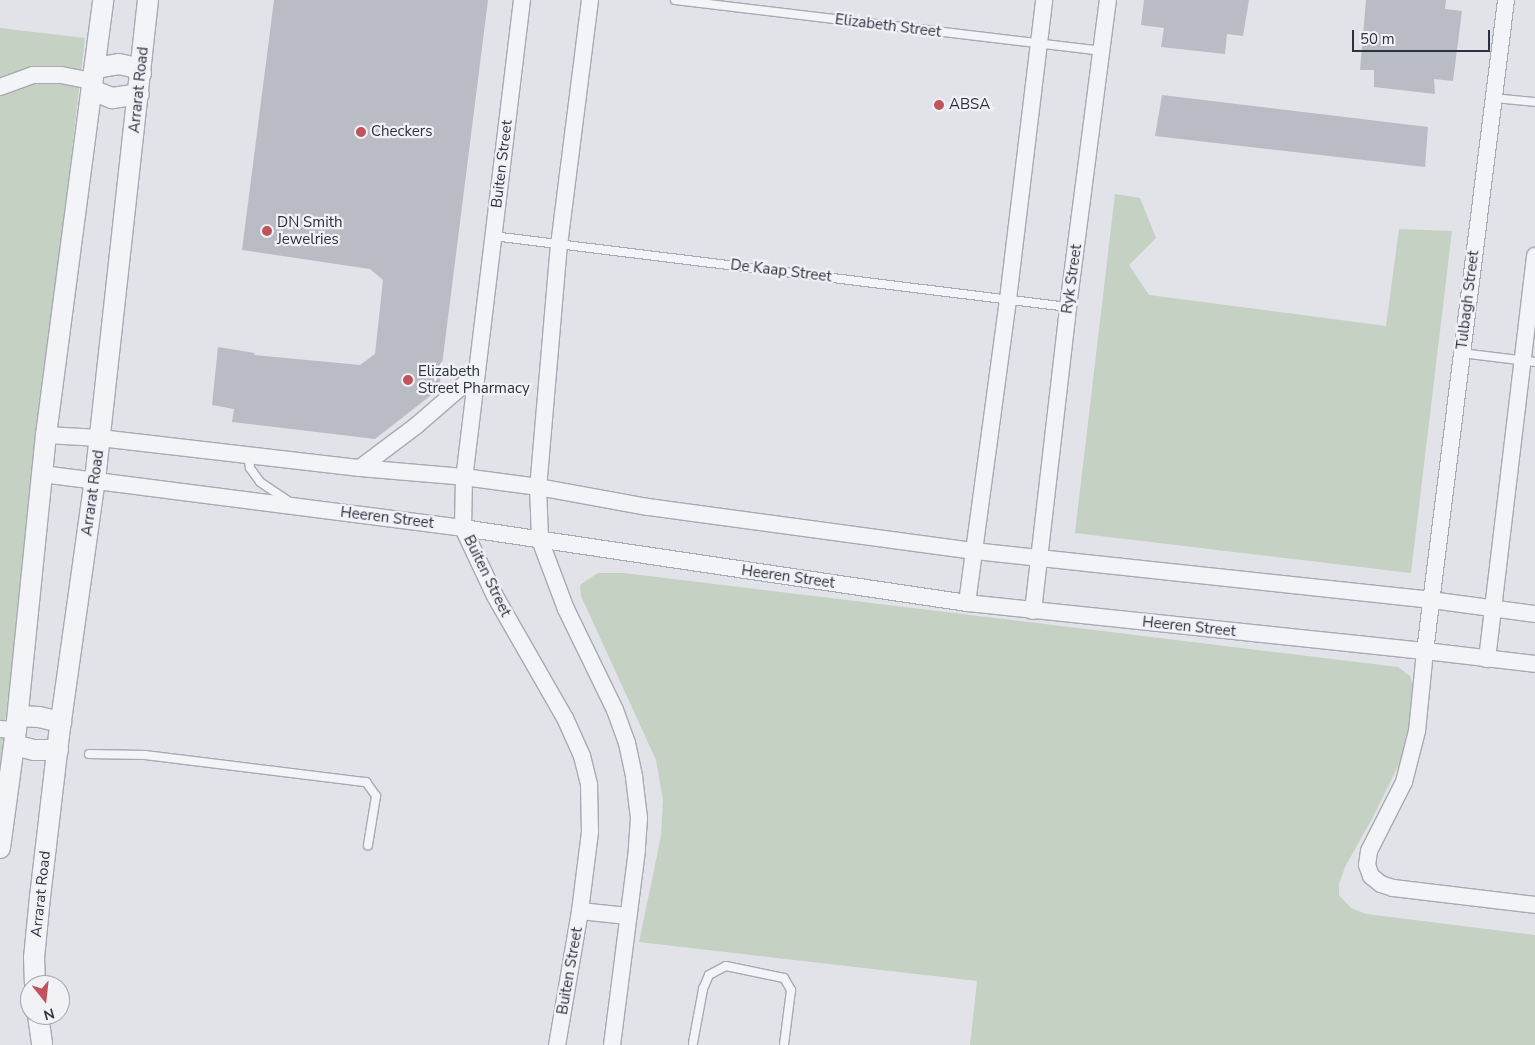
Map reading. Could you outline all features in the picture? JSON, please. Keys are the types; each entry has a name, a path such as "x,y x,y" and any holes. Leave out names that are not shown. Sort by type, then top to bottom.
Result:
{"street":[{"path":"0,848 46,435 103,0"},
{"name":"Arrarat Road","path":"35,975 34,958 39,906 61,722 95,480 148,0"},
{"path":"590,0 559,244 538,487 540,540 566,609 614,710 627,743 634,777 638,818 637,850 612,1045"},
{"path":"967,603 1008,299 1044,0"},
{"name":"Ryk Street","path":"1033,611 1068,307 1108,0"},
{"name":"Tulbagh Street","path":"1506,0 1431,600 1422,698 1412,758 1404,782 1369,851 1367,865 1371,876 1381,884 1392,888 1535,905"},
{"name":"Buiten Street","path":"521,1 464,477 463,528 495,596 565,718 582,756 589,785 590,832 580,911 557,1045"},
{"path":"93,80 119,64 133,67 141,73"},
{"path":"0,87 33,75 61,75 93,80 112,98 139,94"},
{"path":"1487,659 1492,608 1528,361 1535,256"},
{"path":"360,468 417,425 476,374"},
{"path":"46,435 100,438 248,453 360,468 464,477 538,487 648,507 974,551 1431,600 1535,614"},
{"name":"Heeren Street","path":"42,474 463,528 967,603 1535,664"},
{"path":"12,730 39,717 61,722"},
{"path":"12,730 34,750 58,750"},
{"path":"580,911 628,916"},
{"path":"39,1025 42,1045"}],"lane":[{"name":"Elizabeth Street","path":"675,0 1102,52"},
{"path":"1494,98 1535,102"},
{"name":"De Kaap Street","path":"493,236 1068,307"},
{"path":"1461,353 1528,361"},
{"path":"248,453 250,468 260,482 297,507"},
{"path":"89,754 145,755 366,782 376,796 368,845"},
{"path":"693,1043 703,989 709,976 726,966 784,978 791,990 784,1045"}],"green space":[{"path":"0,28 85,38 0,766"},
{"path":"1115,194 1140,198 1156,238 1129,265 1149,295 1386,326 1399,229 1452,231 1411,573 1075,533"},
{"path":"598,573 624,573 1398,667 1410,676 1415,693 1404,754 1373,817 1345,867 1339,884 1339,895 1351,908 1366,914 1535,935 1535,1045 970,1045 977,981 639,942 661,836 663,800 656,760 581,596 580,585"}],"building":[{"path":"274,0 488,0 439,389 375,439 232,422 234,409 212,405 218,347 255,353 254,355 360,365 375,354 383,280 370,269 242,250"},
{"path":"1144,0 1249,0 1243,36 1227,34 1225,54 1161,47 1164,28 1141,25"},
{"path":"1366,0 1446,0 1445,9 1462,11 1453,81 1434,79 1435,94 1374,87 1374,70 1360,70"},
{"path":"1162,95 1428,127 1425,167 1155,136"}],"place":[{"name":"ABSA","path":"939,105"},
{"name":"Checkers","path":"361,132"},
{"name":"DN Smith Jewelries","path":"267,231"},
{"name":"Elizabeth Street Pharmacy","path":"408,380"}]}
